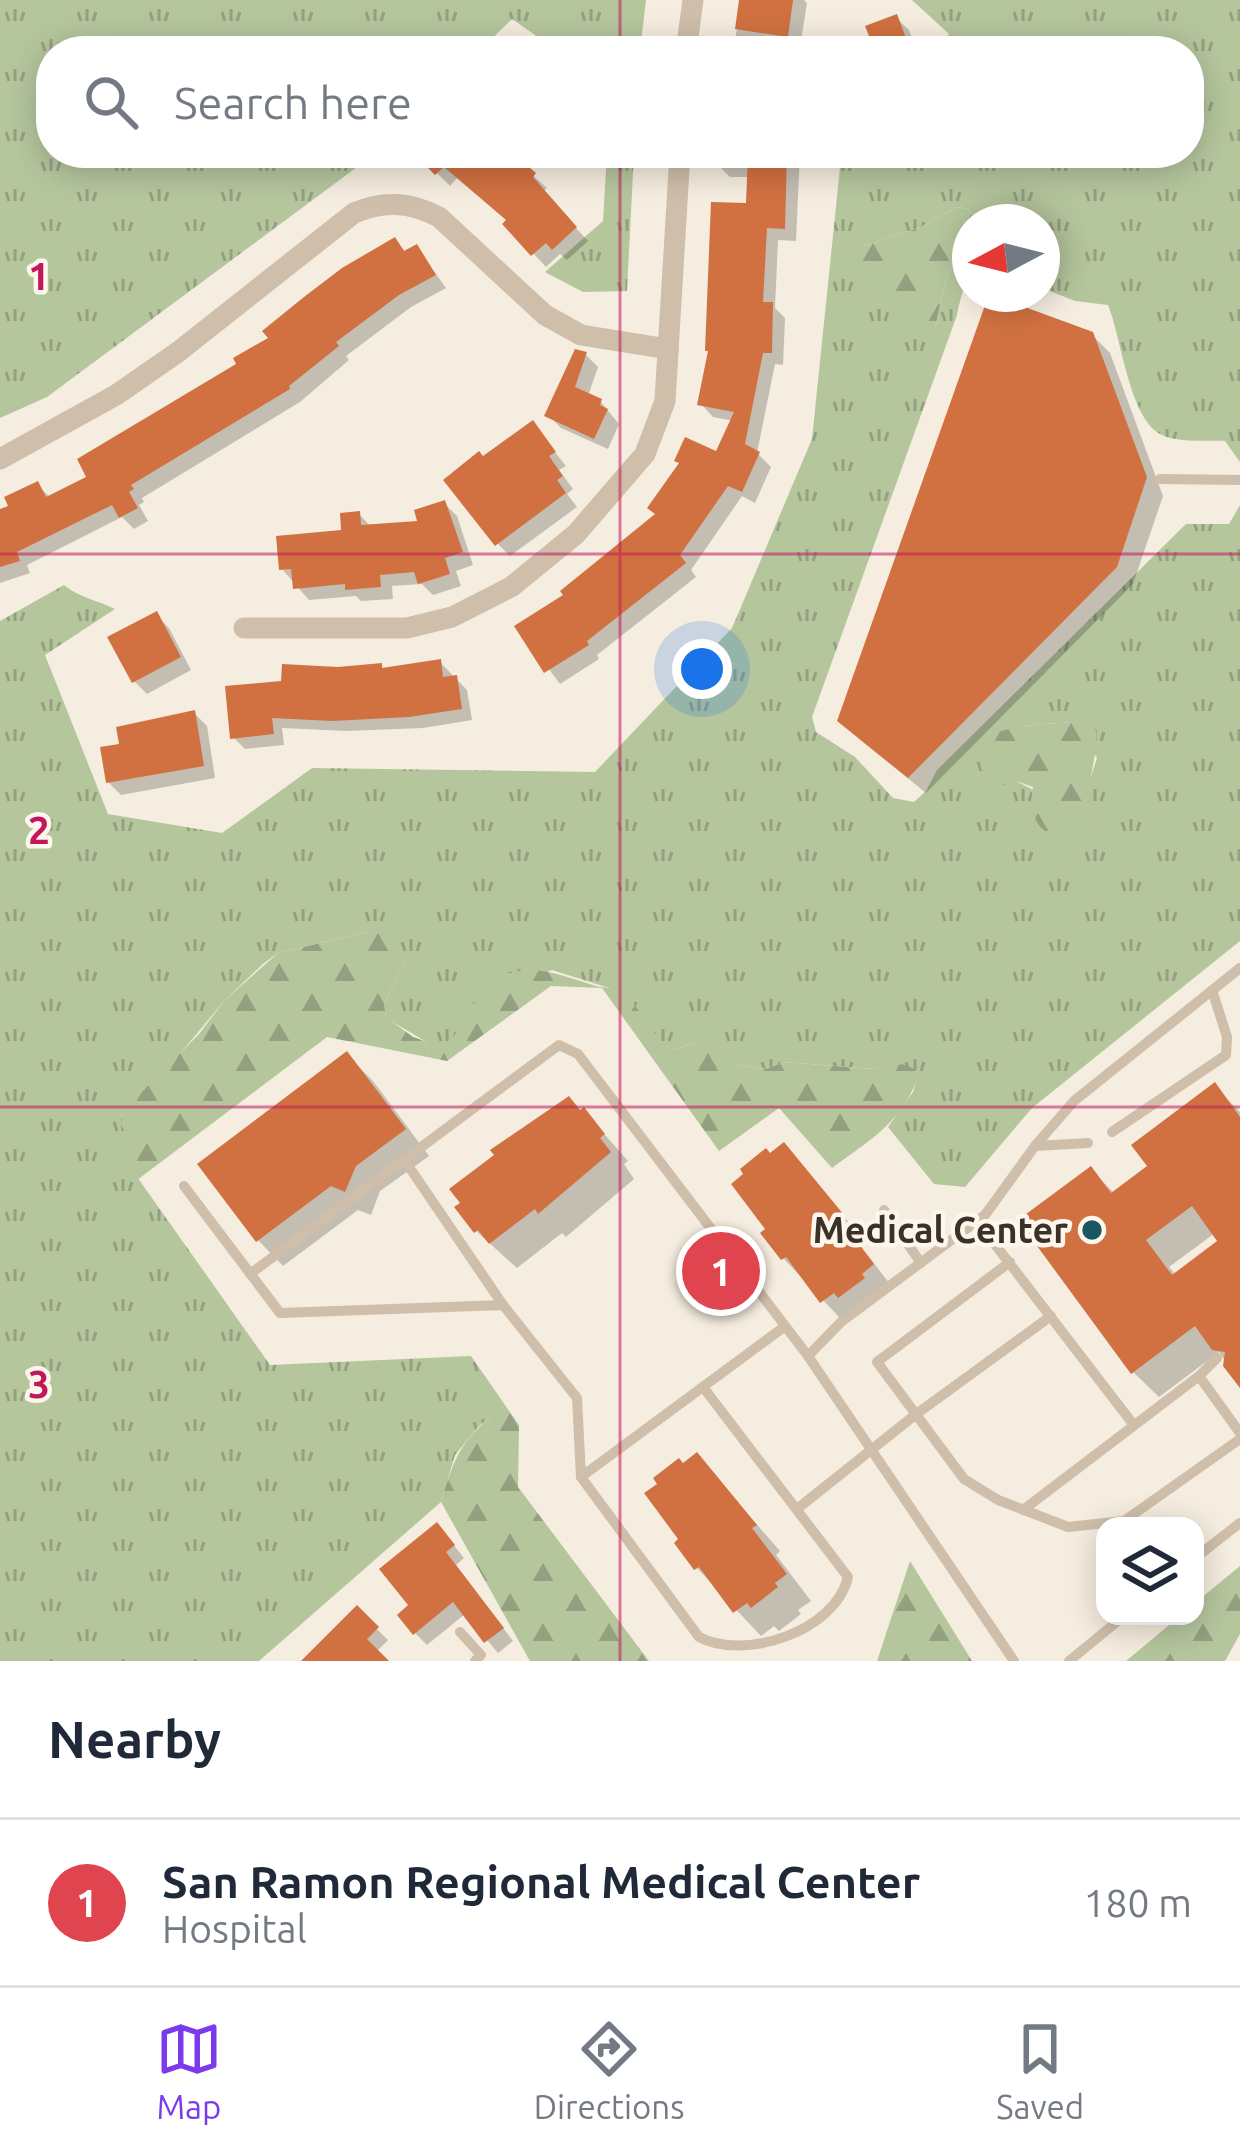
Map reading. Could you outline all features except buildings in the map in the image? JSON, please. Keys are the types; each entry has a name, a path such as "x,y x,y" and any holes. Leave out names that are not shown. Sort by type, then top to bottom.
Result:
{"street":[{"path":"688,36 693,0"},
{"path":"244,628 407,628 452,616 511,587 576,534 645,454 665,401 679,168"},
{"path":"0,459 116,395 354,213 373,205 418,206 439,217 545,315 581,335 668,350"}],"lane":[{"path":"1160,479 1240,480"},
{"path":"808,1356 841,1322 977,1221 1074,1101 1240,968"},
{"path":"1112,1132 1226,1055 1227,1037 1212,991"},
{"path":"250,1274 559,1046 566,1047 578,1054 808,1356 1013,1661"},
{"path":"1035,1145 1088,1143"},
{"path":"405,1162 503,1305 577,1398 581,1477 699,1637 712,1650 725,1654 773,1650 822,1623 845,1590 848,1577 703,1387"},
{"path":"184,1186 280,1313 503,1305"},
{"path":"884,1210 921,1262"},
{"path":"977,1221 1133,1424"},
{"path":"1010,1262 877,1362 964,1479 998,1500 1068,1527 1124,1521 1240,1436 1199,1376"},
{"path":"797,1509 915,1414 1051,1316"},
{"path":"581,1477 784,1327"},
{"path":"1023,1510 1217,1358"},
{"path":"1204,1551 1240,1523"},
{"path":"1069,1661 1113,1625"},
{"path":"460,1631 481,1655 475,1661"}],"green space":[{"path":"0,0 646,0 642,36 536,36 512,19 494,36 36,36 36,168 356,168 47,397 0,418"},
{"path":"912,0 1240,0 1240,462 1225,441 1174,439 1149,425 1133,394 1108,305 1060,295 1060,204 952,204 952,210 921,227 861,247 862,295 889,312 935,328 952,269 952,312 958,312 812,717 816,732 855,757 893,798 914,802 937,770 1186,524 1229,524 1240,505 1240,941 1032,1108 965,1187 934,1184 888,1127 913,1092 918,1072 902,1065 873,1069 784,1062 766,1069 737,1065 697,1043 671,1050 656,1038 625,993 552,970 479,997 448,1047 428,1057 425,1041 386,1018 384,1004 406,958 367,932 278,953 225,1000 173,1062 123,1157 270,1365 471,1356 505,1405 455,1455 441,1502 259,1661 0,1661 0,621 64,585 115,609 45,655 108,814 222,833 312,768 595,772 732,628 812,439 840,168 1204,168 1204,36 947,36","holes":["1074,722 1097,758 1085,796 1094,821 1016,781 1019,726"]},
{"path":"606,168 633,168 627,291 583,292 545,272 603,221"},
{"path":"952,210 952,269 935,328 923,342 897,330 888,312 862,295 848,268 861,247 921,227"},
{"path":"1074,722 1096,730 1090,786 1094,821 1085,839 1059,837 1042,828 1033,812 1033,787 1016,781 984,792 979,755 991,734 1019,726"},
{"path":"367,932 396,934 406,958 384,1004 386,1017 425,1041 428,1056 453,1037 495,981 537,970 624,992 671,1050 697,1043 715,1047 737,1065 766,1069 784,1062 873,1069 902,1064 919,1071 896,1115 832,1168 779,1108 719,1151 602,988 551,986 447,1061 327,1037 137,1180 123,1157 121,1122 139,1095 225,1000 278,953"},
{"path":"505,1405 519,1425 518,1487 649,1661 530,1661 441,1502 463,1447"},
{"path":"910,1561 972,1661 877,1661"},
{"path":"1240,1566 1240,1634 1225,1661 1126,1661 1169,1625 1204,1625 1204,1596"}],"place":[{"name":"Medical Center","path":"1092,1230"},
{"name":"San Ramon Regional Medical Center","path":"721,1271"}]}
